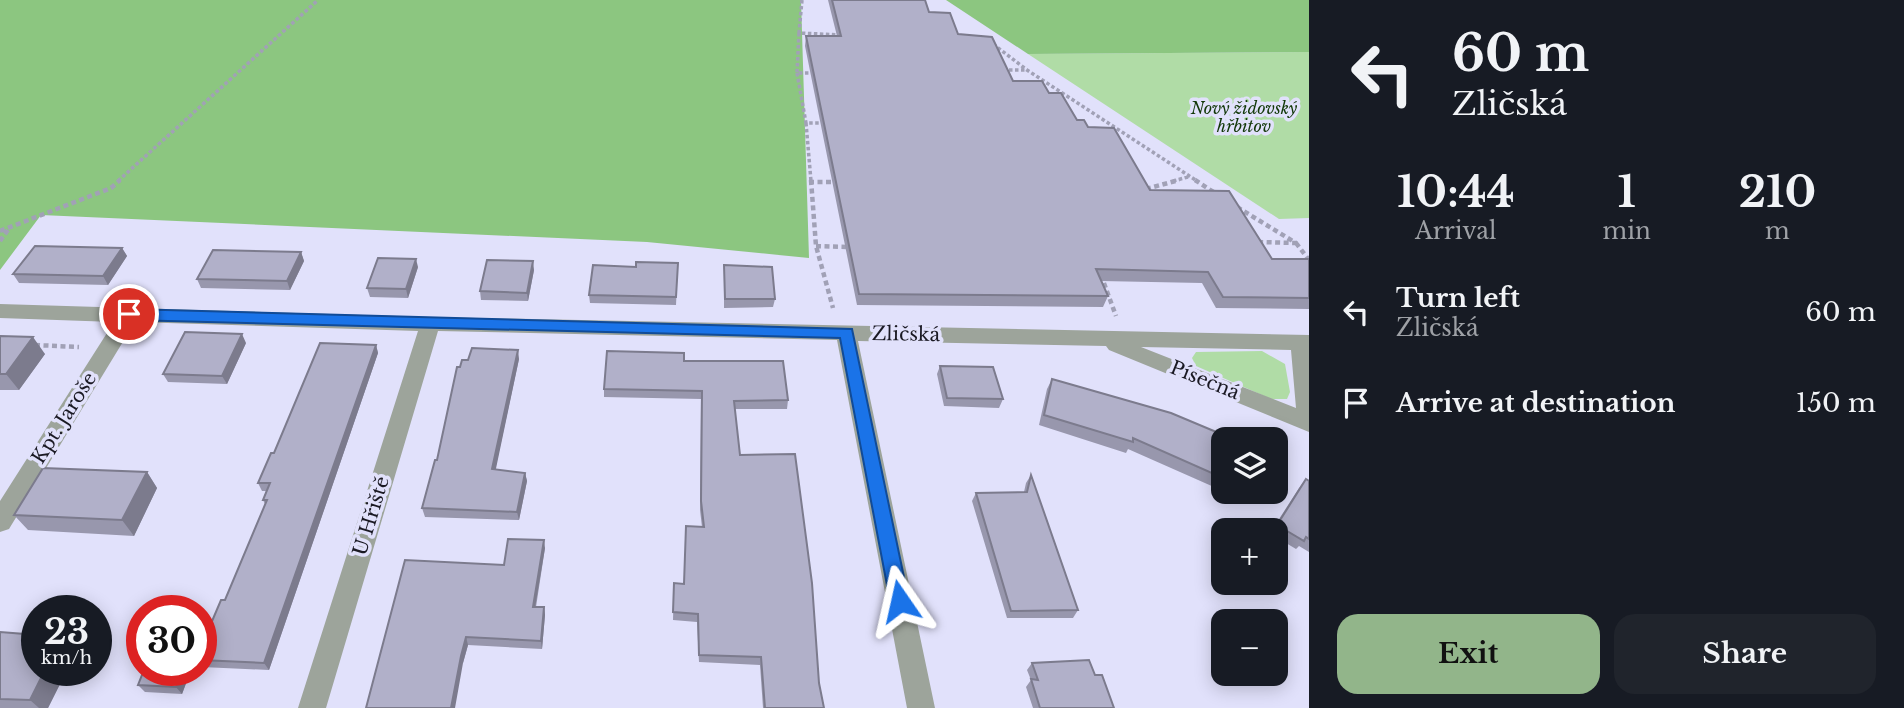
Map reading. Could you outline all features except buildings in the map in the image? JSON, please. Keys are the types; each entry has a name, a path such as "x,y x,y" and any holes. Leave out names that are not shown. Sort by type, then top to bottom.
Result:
{"street":[{"name":"Zličská","path":"0,310 430,324 1305,343"},
{"name":"Kpt. Jaroše","path":"0,522 129,314"},
{"name":"U Hřiště","path":"312,708 430,324"},
{"path":"846,333 921,708"},
{"name":"Písečná","path":"1100,338 1308,423"},
{"path":"1305,343 1308,423"}],"path":[{"path":"0,230 111,188 318,0"},
{"path":"802,0 797,73 806,123 816,246 829,301 846,333"},
{"path":"799,33 849,36"},
{"path":"987,42 999,46 1027,70 1094,111 1225,199"},
{"path":"1000,70 1027,70"},
{"path":"797,73 824,72"},
{"path":"806,123 834,123"},
{"path":"1144,190 1189,177"},
{"path":"809,182 850,182"},
{"path":"1237,206 1296,243 1309,260"},
{"path":"0,240 10,226"},
{"path":"1255,242 1296,243"},
{"path":"816,246 858,247"},
{"path":"1097,265 1125,339"},
{"path":"27,345 108,348"}],"green space":[{"path":"0,0 801,0 809,258 647,242 41,215 0,270"},
{"path":"946,0 1309,0 1309,52 1028,54"},
{"name":"Nový židovský hřbitov","path":"1309,52 1309,218 1279,219 1028,54"},
{"path":"1262,351 1285,364 1290,392 1287,399 1271,399 1196,366 1192,358 1196,352"}],"route":[{"path":"129,314 846,333 900,601"}]}
